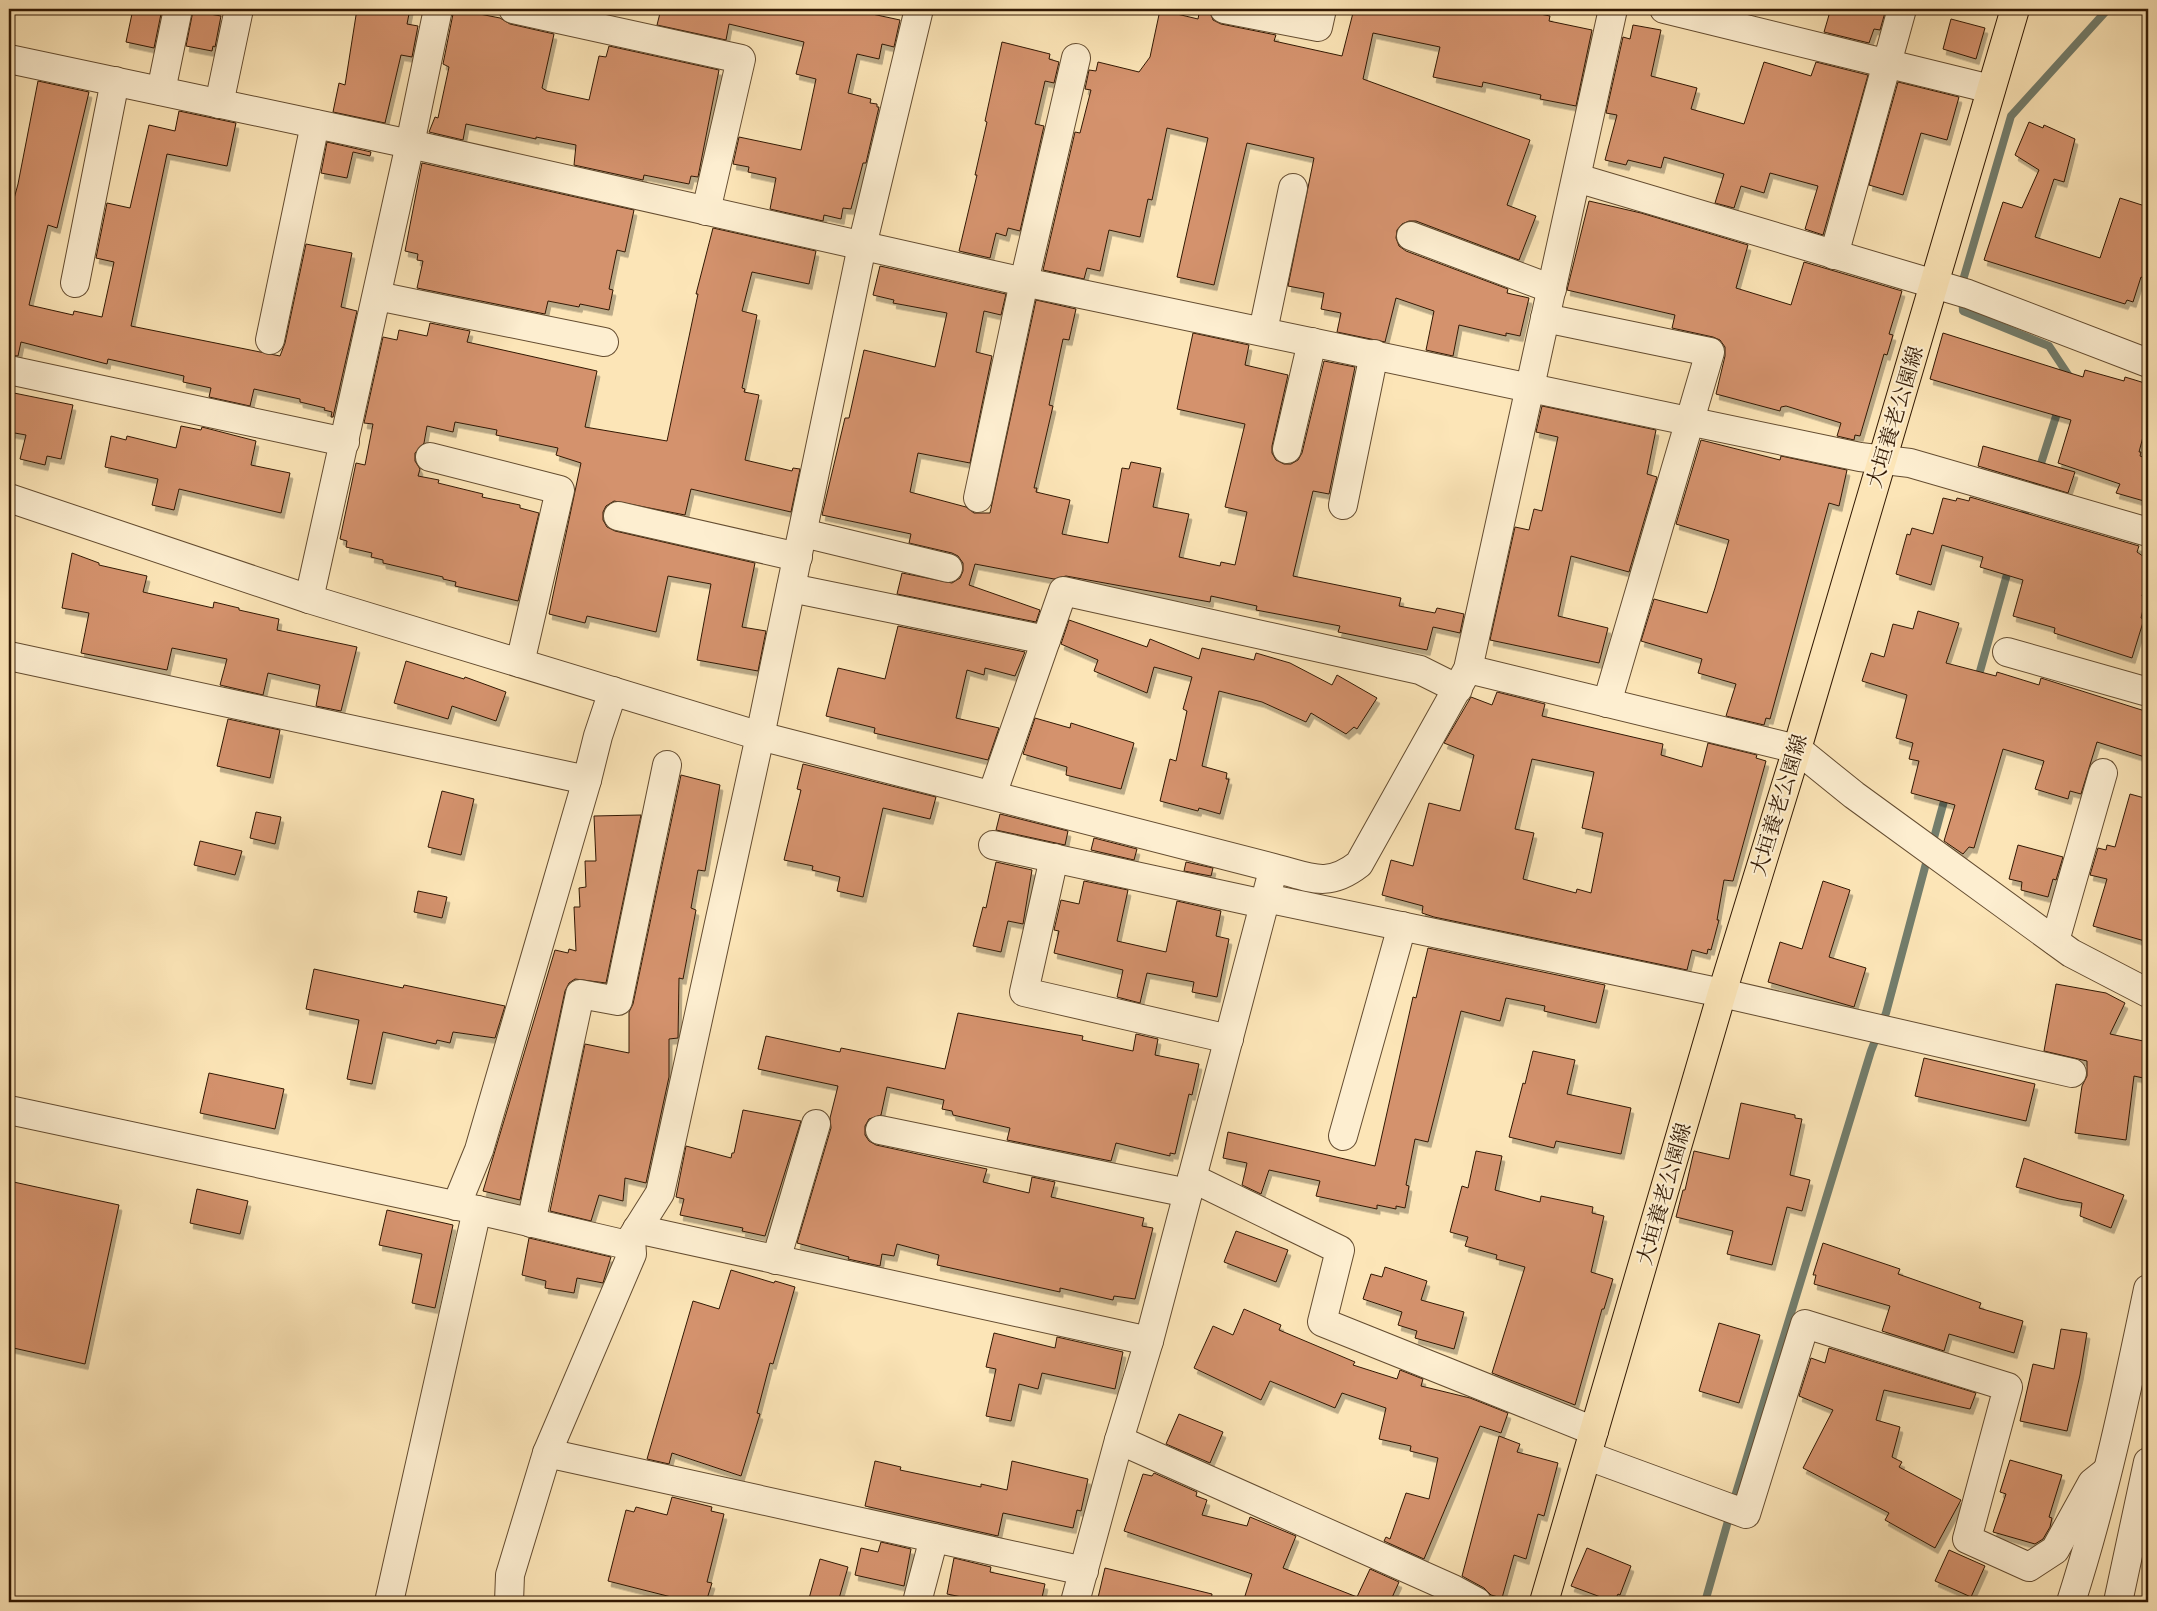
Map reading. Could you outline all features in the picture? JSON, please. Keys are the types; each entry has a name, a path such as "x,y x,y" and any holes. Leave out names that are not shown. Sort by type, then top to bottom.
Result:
{"main road":[{"name":"大垣養老公園線","path":"1544,1602 1722,993 2015,9"}],"street":[{"path":"161,91 178,9"},
{"path":"219,104 239,9"},
{"path":"309,599 377,296 438,9"},
{"path":"513,9 741,59 706,211"},
{"path":"9,1110 467,1208 623,1244 634,1234 660,1193 760,736 862,246 919,9"},
{"path":"1224,9 1318,27 1322,9"},
{"path":"9,498 309,599 760,736 1322,880 1340,876 1359,864 1463,679 1552,289 1613,9"},
{"path":"1664,9 1991,89"},
{"path":"1834,255 1902,9"},
{"path":"978,498 1024,282 1076,58"},
{"path":"9,59 410,144 1024,282 1374,354 1690,422 1882,460 1910,463 2148,532"},
{"path":"75,283 115,81"},
{"path":"270,340 315,124"},
{"path":"1576,178 1968,294 2148,363"},
{"path":"1262,331 1293,188"},
{"path":"1411,236 1552,289"},
{"path":"377,296 604,342"},
{"path":"1545,318 1710,352 1608,703"},
{"path":"1287,449 1312,342"},
{"path":"1342,505 1374,354"},
{"path":"9,370 345,442"},
{"path":"430,457 560,490 520,663"},
{"path":"618,516 948,568"},
{"path":"791,588 1046,640"},
{"path":"992,796 1063,591 1463,679 1608,703 1796,749 1854,795 2071,953 2148,993"},
{"path":"2007,652 2148,692"},
{"path":"9,656 587,780"},
{"path":"389,1602 479,1150 587,780 598,736 613,691"},
{"path":"530,1223 580,994 618,1000 667,765"},
{"path":"2055,941 2103,773"},
{"path":"993,845 1265,901 1402,926 1722,993 2072,1073"},
{"path":"1054,858 1024,992 1229,1039"},
{"path":"1075,1602 1119,1440 1149,1341 1274,868"},
{"path":"1343,1136 1402,926"},
{"path":"776,1260 816,1124"},
{"path":"880,1130 1190,1185 1340,1250 1322,1322 1746,1514 1805,1324 2008,1387 1967,1539 2029,1567 2055,1550 2092,1483 2107,1471"},
{"path":"634,1234 776,1260 1149,1341"},
{"path":"509,1602 510,1575 547,1453 632,1254 634,1234"},
{"path":"2072,1602 2096,1522 2122,1414 2148,1289"},
{"path":"1119,1440 1452,1596 1477,1602"},
{"path":"547,1453 1084,1571"},
{"path":"2118,1602 2148,1462"},
{"path":"917,1602 934,1538"}],"building":[{"path":"133,9 162,9 154,48 126,42"},
{"path":"357,9 410,9 407,24 418,26 412,57 401,55 385,123 333,112 339,83 345,85"},
{"path":"454,9 500,18 510,24 554,34 542,88 547,91 589,100 599,56 606,57 609,46 719,70 698,177 691,176 689,184 644,175 643,180 574,165 576,145 536,137 536,139 466,124 463,140 429,132 435,117 438,118 449,67 443,64"},
{"path":"661,9 849,9 900,20 894,47 882,44 879,59 857,54 848,93 871,99 870,103 877,104 877,107 879,107 866,163 863,163 851,209 843,208 841,219 824,215 823,221 770,209 776,178 748,172 749,167 733,164 739,137 801,150 816,79 796,74 804,42 729,24 726,40 657,25"},
{"path":"1200,9 1209,9 1213,20 1221,24 1276,35 1274,41 1342,56 1354,9 1515,9 1550,16 1549,21 1592,30 1576,106 1540,99 1541,95 1483,82 1482,87 1433,77 1440,47 1373,33 1363,79 1530,140 1507,205 1536,216 1519,260 1416,221 1402,224 1397,230 1396,238 1399,246 1406,251 1508,289 1507,293 1529,298 1520,336 1506,333 1506,336 1459,325 1453,356 1426,350 1434,311 1396,298 1385,342 1337,332 1341,313 1321,309 1324,293 1288,286 1314,158 1247,143 1214,285 1177,277 1208,138 1167,128 1152,200 1148,199 1140,237 1109,230 1100,271 1087,268 1084,279 1043,270 1075,132 1080,133 1091,90 1085,89 1089,70 1096,71 1098,62 1139,72 1150,57 1160,10 1198,19"},
{"path":"1827,9 1886,9 1880,30 1874,29 1869,43 1824,32 1829,15 1826,14"},
{"path":"193,11 221,16 215,47 213,46 212,51 186,46"},
{"path":"1951,19 1985,28 1976,59 1943,49"},
{"path":"1633,25 1661,30 1651,76 1697,88 1691,109 1744,124 1764,62 1811,76 1816,62 1868,75 1823,235 1805,229 1818,186 1770,173 1764,193 1741,186 1734,208 1715,203 1724,174 1664,157 1661,168 1628,160 1626,165 1605,160 1617,115 1606,113 1623,37 1630,39"},
{"path":"1002,42 1050,54 1049,59 1059,62 1054,83 1045,81 1035,124 1044,126 1020,231 1008,228 1006,236 996,233 990,258 959,251 977,175 975,175 987,122 985,121"},
{"path":"38,81 89,92 57,228 48,225 29,305 73,315 74,311 102,317 114,262 96,258 107,203 130,208 149,125 175,131 179,111 236,123 227,166 167,154 131,326 280,356 285,343 306,244 352,253 341,307 357,311 333,417 331,417 332,412 324,410 325,408 300,402 300,399 254,389 250,406 209,397 211,388 183,382 184,376 108,359 107,364 21,342 18,356 9,355 9,217 18,184"},
{"path":"1898,82 1959,97 1947,140 1921,133 1903,195 1869,185"},
{"path":"2029,122 2043,128 2044,125 2075,139 2064,182 2054,179 2035,237 2100,258 2120,198 2148,207 2148,280 2141,277 2133,302 2127,300 2125,304 1984,260 2003,202 2022,208 2039,170 2015,155"},
{"path":"327,142 371,152 370,156 353,152 347,178 321,173"},
{"path":"422,163 634,210 625,252 617,250 609,289 613,290 609,310 580,304 579,307 548,301 545,314 417,288 423,261 417,260 418,254 405,251"},
{"path":"1589,201 1641,213 1748,245 1736,288 1791,305 1804,262 1902,291 1889,334 1893,335 1887,355 1884,354 1860,436 1855,435 1854,440 1837,436 1841,423 1786,406 1781,407 1780,411 1716,394 1725,356 1725,347 1720,340 1672,328 1675,315 1567,290"},
{"path":"713,228 816,251 809,284 752,272 742,311 757,315 742,388 745,389 744,392 759,395 745,460 792,471 793,468 800,469 791,512 691,489 685,515 614,501 606,506 603,512 603,520 607,527 615,531 755,563 742,627 766,631 758,671 697,660 711,584 668,576 656,632 587,616 585,623 549,614 581,463 556,455 558,448 496,435 497,430 455,422 453,432 427,426 424,443 415,453 415,461 420,469 418,476 439,480 438,483 483,494 482,497 520,505 520,508 539,513 518,601 455,586 456,582 443,579 443,577 383,563 383,560 371,557 372,553 346,547 347,541 340,539 356,463 365,465 373,424 364,423 383,337 397,340 399,330 427,336 430,323 470,331 467,342 597,371 585,427 667,441 698,294 696,294"},
{"path":"880,266 1006,294 1001,315 984,311 976,352 992,356 970,463 918,453 910,492 966,507 974,513 990,513 1036,300 1076,309 1069,340 1063,339 1049,405 1053,406 1034,488 1037,488 1036,492 1070,500 1062,534 1108,543 1122,468 1129,469 1131,462 1161,468 1153,507 1189,514 1179,557 1220,566 1221,562 1235,565 1247,512 1225,507 1245,424 1177,409 1193,333 1249,345 1245,365 1288,375 1272,446 1272,453 1276,460 1284,464 1291,464 1298,460 1302,453 1324,361 1355,367 1329,494 1313,491 1293,576 1401,598 1399,606 1435,613 1437,608 1464,614 1460,633 1433,627 1427,650 1338,632 1340,626 1256,610 1257,606 1211,596 1210,602 1066,576 1054,579 975,564 969,585 1040,610 1036,622 897,594 902,573 952,583 960,578 963,571 963,563 958,556 952,553 909,543 911,534 822,515 845,418 849,418 864,350 935,367 947,313 893,303 894,300 873,295"},
{"path":"1943,333 2083,377 2085,370 2124,381 2125,377 2148,384 2148,418 2139,452 2141,452 2140,456 2148,459 2148,487 2144,501 2116,493 2120,484 2058,463 2071,420 1930,379"},
{"path":"9,392 73,405 61,459 47,456 45,465 20,459 26,435 9,432"},
{"path":"1542,406 1656,430 1647,474 1657,477 1629,572 1571,556 1558,616 1608,628 1599,663 1490,640 1515,527 1529,530 1534,509 1542,511 1558,437 1536,432"},
{"path":"181,426 201,430 202,427 256,441 251,465 290,473 281,513 179,489 174,510 152,505 158,479 105,467 111,436 126,440 127,436 176,448"},
{"path":"1701,440 1780,460 1781,456 1847,470 1839,506 1829,503 1770,719 1766,718 1764,725 1726,716 1736,684 1698,673 1702,659 1641,641 1654,599 1707,613 1715,588 1729,540 1676,524"},
{"path":"1983,446 2075,472 2068,493 1978,466"},
{"path":"1970,497 2139,546 2137,552 2147,559 2143,572 2148,575 2142,596 2146,597 2141,618 2144,619 2132,658 2054,633 2055,628 2013,616 2023,580 1980,567 1983,557 1942,545 1931,585 1896,574 1907,534 1910,535 1912,528 1933,534 1943,498 1956,501 1957,498 1969,501"},
{"path":"72,553 99,563 99,565 147,576 143,592 213,608 214,602 239,608 239,610 279,619 277,630 357,647 341,711 316,706 320,685 268,673 263,695 220,685 227,659 172,648 167,670 81,653 89,613 62,608"},
{"path":"1918,611 1959,623 1946,663 1996,676 1997,672 2039,685 2041,678 2148,712 2148,758 2097,742 2081,794 2070,791 2068,799 2035,789 2044,761 2003,749 1974,848 1969,847 1963,854 1944,841 1955,805 1911,793 1919,761 1909,759 1913,743 1896,738 1907,695 1862,681 1871,653 1884,657 1893,624 1913,629"},
{"path":"1069,620 1147,647 1150,639 1199,659 1202,648 1254,660 1256,653 1290,663 1332,685 1337,675 1377,698 1357,729 1354,727 1346,734 1311,713 1306,722 1262,702 1219,691 1202,766 1227,773 1226,779 1229,779 1220,814 1199,808 1198,811 1160,801 1170,759 1176,761 1187,711 1183,709 1192,677 1154,667 1147,693 1094,671 1098,660 1061,644"},
{"path":"898,626 1025,652 1015,676 985,668 984,675 967,670 956,718 999,728 988,760 874,733 875,728 826,716 838,668 885,679"},
{"path":"406,661 464,679 465,677 506,692 496,721 452,706 448,719 394,703"},
{"path":"1497,692 1545,704 1542,716 1663,744 1661,755 1702,767 1708,743 1757,755 1756,758 1766,761 1733,881 1724,880 1717,920 1719,920 1711,950 1708,949 1707,954 1692,950 1687,970 1434,917 1422,913 1423,906 1382,895 1391,860 1413,866 1429,803 1460,811 1474,755 1444,743 1471,697 1492,705","holes":["1532,759 1594,772 1582,828 1603,833 1591,893 1577,889 1576,893 1523,879 1534,833 1515,829"]},
{"path":"1035,718 1070,728 1071,723 1134,743 1121,789 1066,775 1067,767 1023,754"},
{"path":"228,719 280,730 270,778 217,766"},
{"path":"803,764 936,797 930,819 883,808 863,897 837,891 840,877 812,870 813,866 784,860 801,790 797,789"},
{"path":"681,775 720,785 705,871 698,870 691,908 696,910 683,979 679,978 678,1038 669,1039 669,1077 646,1183 625,1178 623,1201 599,1195 591,1221 550,1211 585,1044 629,1053 629,1012 633,1004"},
{"path":"442,791 474,799 461,855 428,847"},
{"path":"2130,794 2148,799 2148,942 2093,926 2107,879 2090,875 2098,848 2106,850 2107,845 2115,847"},
{"path":"256,812 281,817 275,844 250,838"},
{"path":"1000,814 1068,831 1065,845 996,830"},
{"path":"641,815 606,983 575,979 569,983 565,991 520,1200 483,1191 555,950 568,953 569,949 576,951 574,907 580,907 579,888 586,887 585,861 596,861 594,816"},
{"path":"1094,838 1137,849 1134,860 1091,850"},
{"path":"200,841 242,851 235,875 194,865"},
{"path":"2018,845 2063,857 2056,880 2053,879 2048,897 2021,890 2022,882 2009,879"},
{"path":"996,862 1032,870 1023,924 1008,921 1001,952 973,946 983,907 986,908"},
{"path":"1186,862 1213,868 1211,876 1184,871"},
{"path":"1084,881 1128,890 1117,941 1166,952 1177,901 1221,911 1216,936 1229,939 1217,997 1192,992 1194,982 1147,973 1140,1003 1117,997 1123,970 1054,953 1059,931 1054,930 1061,900 1079,904"},
{"path":"1823,881 1850,890 1829,957 1866,968 1854,1007 1768,982 1780,942 1802,949"},
{"path":"418,891 447,897 442,918 414,912"},
{"path":"1428,948 1605,985 1596,1023 1544,1011 1545,1006 1506,998 1500,1021 1461,1011 1428,1142 1415,1139 1406,1185 1409,1186 1405,1208 1396,1206 1396,1209 1377,1205 1377,1209 1316,1196 1320,1181 1269,1170 1261,1194 1242,1185 1247,1163 1223,1158 1228,1132 1375,1166 1413,997 1416,998"},
{"path":"314,969 403,988 404,985 505,1006 495,1038 453,1032 450,1043 437,1040 436,1044 383,1032 372,1084 347,1079 359,1020 306,1009"},
{"path":"2056,984 2106,993 2125,1003 2110,1034 2148,1042 2148,1079 2134,1076 2126,1140 2075,1133 2082,1086 2087,1076 2087,1061 2044,1051"},
{"path":"958,1013 1083,1036 1082,1040 1133,1051 1136,1034 1158,1039 1155,1055 1199,1064 1192,1095 1189,1094 1175,1154 1170,1153 1170,1156 1116,1143 1111,1161 1007,1140 1010,1128 953,1115 952,1111 942,1109 944,1100 887,1087 881,1115 869,1119 865,1126 865,1135 869,1141 876,1145 987,1169 983,1182 1029,1193 1032,1177 1055,1182 1051,1197 1144,1218 1142,1226 1153,1228 1135,1299 1114,1296 1113,1300 1060,1288 1060,1292 937,1265 939,1255 897,1244 894,1256 882,1254 880,1266 848,1259 849,1257 797,1243 831,1128 830,1118 838,1086 758,1069 766,1036 840,1052 841,1048 945,1069"},
{"path":"1533,1051 1575,1060 1567,1094 1631,1108 1621,1154 1556,1141 1554,1148 1509,1137"},
{"path":"1924,1058 2035,1084 2026,1121 1915,1096"},
{"path":"209,1073 284,1089 275,1129 200,1113"},
{"path":"1741,1103 1795,1115 1795,1118 1802,1119 1790,1175 1810,1180 1802,1211 1787,1207 1772,1265 1727,1254 1733,1231 1676,1217 1683,1190 1685,1190 1694,1151 1729,1159"},
{"path":"743,1110 801,1121 765,1236 742,1231 743,1228 680,1215 684,1199 676,1197 686,1146 731,1158 732,1153 734,1153"},
{"path":"1476,1151 1502,1156 1495,1190 1540,1202 1541,1196 1593,1207 1592,1213 1604,1216 1591,1272 1613,1279 1604,1309 1602,1309 1575,1405 1492,1373 1525,1267 1496,1259 1497,1255 1465,1246 1468,1237 1450,1232 1462,1186 1468,1188"},
{"path":"2024,1158 2124,1195 2111,1228 2080,1216 2082,1203 2059,1199 2016,1187"},
{"path":"9,1181 119,1205 85,1364 9,1347"},
{"path":"197,1189 248,1201 240,1234 190,1223"},
{"path":"387,1210 453,1225 435,1308 412,1303 422,1254 379,1245"},
{"path":"1236,1231 1288,1250 1276,1282 1224,1262"},
{"path":"529,1238 611,1257 603,1283 577,1278 574,1293 545,1288 546,1281 522,1275"},
{"path":"1823,1243 1900,1269 1898,1274 1981,1303 1979,1308 2023,1321 2014,1353 1949,1334 1944,1351 1882,1331 1890,1306 1814,1284 1816,1275 1813,1275"},
{"path":"1385,1267 1427,1281 1421,1300 1464,1312 1454,1349 1415,1338 1417,1331 1398,1325 1402,1312 1363,1299 1371,1274 1382,1277"},
{"path":"731,1270 774,1283 775,1281 795,1287 773,1364 770,1363 757,1413 760,1414 741,1476 672,1453 669,1464 647,1459 693,1301 719,1309"},
{"path":"1244,1309 1281,1325 1279,1330 1355,1362 1353,1365 1397,1379 1400,1370 1423,1379 1421,1386 1470,1398 1508,1413 1501,1433 1480,1426 1424,1559 1384,1541 1386,1537 1390,1539 1406,1493 1429,1499 1438,1458 1410,1451 1411,1446 1379,1439 1386,1408 1342,1393 1335,1408 1270,1381 1261,1400 1194,1368 1213,1326 1233,1335"},
{"path":"1719,1323 1760,1335 1739,1403 1699,1391"},
{"path":"2061,1329 2087,1333 2080,1375 2067,1431 2020,1421 2033,1364 2054,1369"},
{"path":"994,1333 1055,1348 1057,1337 1123,1352 1115,1389 1042,1373 1038,1389 1019,1384 1011,1421 986,1416 996,1369 986,1367"},
{"path":"1829,1348 1976,1393 1970,1409 1884,1390 1876,1420 1900,1427 1892,1457 1902,1462 1899,1467 1961,1500 1935,1548 1885,1520 1889,1513 1803,1468 1833,1410 1799,1396 1811,1358 1825,1363"},
{"path":"1179,1414 1223,1432 1210,1463 1166,1444"},
{"path":"1499,1436 1520,1444 1517,1452 1558,1463 1544,1516 1538,1514 1526,1559 1514,1555 1502,1598 1491,1595 1484,1588 1462,1576"},
{"path":"2010,1460 2062,1475 2049,1517 2052,1518 2050,1527 2043,1539 2035,1544 1993,1532 2006,1494 2000,1492"},
{"path":"875,1461 901,1467 900,1470 981,1487 981,1484 1007,1490 1012,1461 1088,1479 1081,1511 1077,1510 1073,1528 1003,1513 998,1536 865,1506"},
{"path":"1154,1473 1197,1492 1196,1496 1207,1500 1202,1515 1247,1526 1250,1517 1296,1536 1283,1568 1357,1597 1370,1569 1399,1582 1390,1602 1243,1602 1252,1574 1124,1531 1143,1474 1152,1476"},
{"path":"672,1497 712,1507 711,1511 724,1514 707,1582 712,1583 706,1602 691,1602 608,1581 626,1510 634,1512 636,1507 667,1515"},
{"path":"881,1542 911,1549 904,1586 855,1575 861,1548 878,1552"},
{"path":"1587,1548 1631,1566 1620,1595 1618,1594 1614,1602 1571,1586"},
{"path":"1949,1550 1985,1566 1971,1597 1935,1581"},
{"path":"954,1558 991,1567 990,1572 1045,1584 1041,1602 986,1602 947,1594"},
{"path":"820,1559 848,1567 838,1602 808,1602"},
{"path":"1105,1568 1212,1594 1211,1602 1097,1602"}],"waterway":[{"path":"1961,287 2011,116 2108,9"},
{"path":"1962,298 1963,311 2049,346 2069,376 2068,380"},
{"path":"2022,523 2059,407"},
{"path":"1977,682 2009,567"},
{"path":"1932,845 1946,794"},
{"path":"1733,1503 1871,1051 1886,1013 1928,856"},
{"path":"1705,1602 1730,1514"}]}
